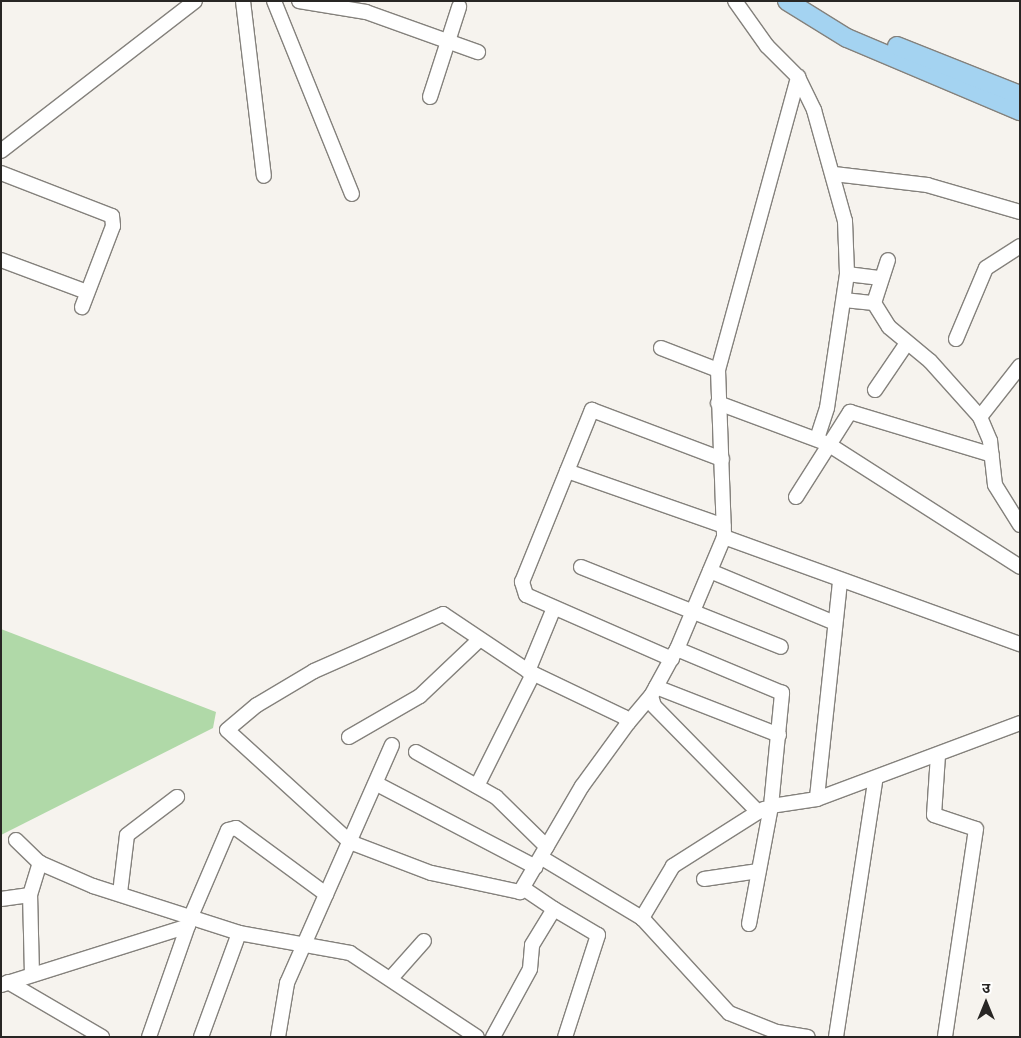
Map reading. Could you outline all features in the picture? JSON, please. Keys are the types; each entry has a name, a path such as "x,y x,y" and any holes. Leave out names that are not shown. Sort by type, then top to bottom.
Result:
{"main road":[{"path":"787,1 868,47 1020,111"},
{"path":"837,28 852,29 1020,95"}],"street":[{"path":"1,151 195,1"},
{"path":"243,1 264,176"},
{"path":"274,1 352,194"},
{"path":"299,1 366,12 478,52"},
{"path":"735,1 767,46 798,77 834,174 845,221 847,274 822,441 796,497"},
{"path":"430,97 447,41 460,7"},
{"path":"628,723 624,717 530,672 478,640 449,615 436,616 314,671 228,728 229,734 350,842 431,872 517,892 523,888 582,786 628,723 654,692 674,654 710,571 724,531 718,370 798,77"},
{"path":"1,174 112,216 113,226 82,307"},
{"path":"834,174 927,185 1020,212"},
{"path":"956,339 986,268 1020,246"},
{"path":"1,260 87,292"},
{"path":"888,260 879,278 874,303 889,327 930,361 980,417 992,455 995,485 1020,525"},
{"path":"847,274 879,278"},
{"path":"844,300 874,303"},
{"path":"875,390 907,343"},
{"path":"661,348 718,370"},
{"path":"980,417 1020,366"},
{"path":"718,403 822,441 1020,567"},
{"path":"722,459 592,410 520,588 526,596 554,608 674,654 781,691 772,806 749,924"},
{"path":"822,441 846,414 855,412 992,455"},
{"path":"568,471 724,531 840,582 1020,644"},
{"path":"582,567 693,610 781,647"},
{"path":"710,571 835,623"},
{"path":"817,799 840,582"},
{"path":"477,786 530,672 554,608"},
{"path":"349,737 420,696 478,640"},
{"path":"654,692 779,735"},
{"path":"654,692 654,706 758,812"},
{"path":"642,918 673,866 758,812 772,806 817,799 875,781 1020,723"},
{"path":"278,1037 287,983 377,784 392,745"},
{"path":"416,752 504,802 542,857"},
{"path":"938,755 934,815 976,829 945,1037"},
{"path":"836,1037 875,781"},
{"path":"377,784 542,857 642,918 729,1013 777,1032 808,1037"},
{"path":"120,893 127,834 177,797"},
{"path":"149,1037 190,920 232,828 326,894"},
{"path":"16,840 40,864 190,920 239,933 305,943 350,953 392,977 477,1037"},
{"path":"32,975 30,895 40,864"},
{"path":"704,880 758,871"},
{"path":"523,888 554,910 598,935 565,1037"},
{"path":"1,899 30,895"},
{"path":"493,1037 530,969 532,945 554,910"},
{"path":"5,984 190,920"},
{"path":"201,1037 239,933"},
{"path":"392,977 424,941"},
{"path":"5,984 102,1037"}],"green space":[{"path":"1,629 216,712 213,728 1,835"}]}
